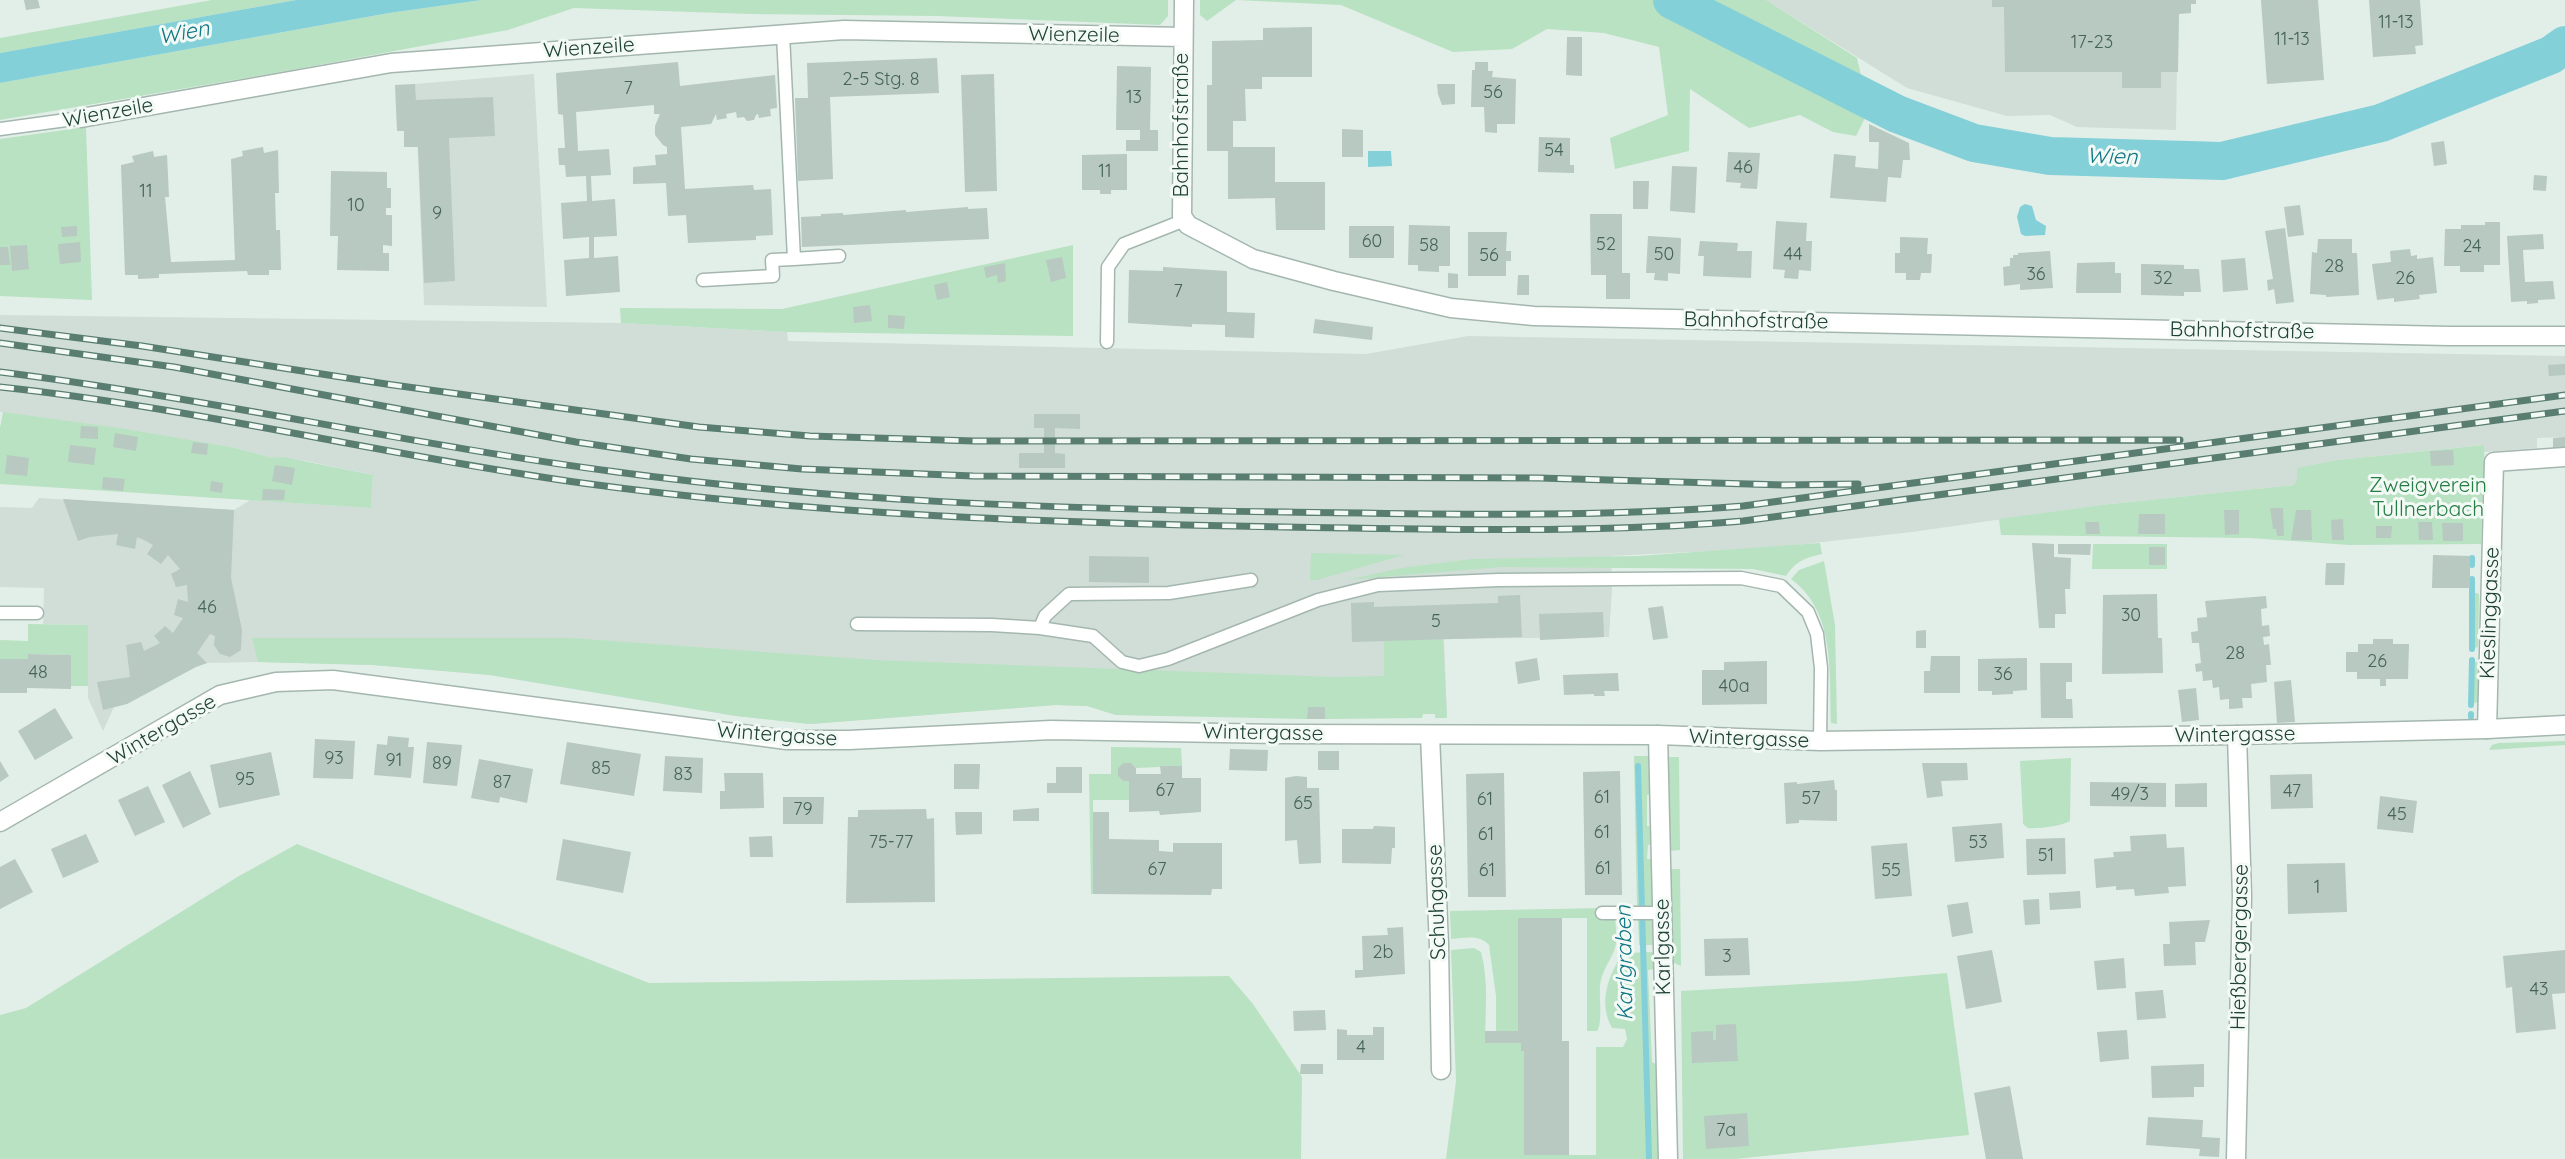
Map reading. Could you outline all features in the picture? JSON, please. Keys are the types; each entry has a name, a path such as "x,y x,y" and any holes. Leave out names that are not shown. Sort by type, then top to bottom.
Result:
{"street":[{"name":"Bahnhofstraße","path":"1184,5 1182,216 1188,225 1253,259 1334,281 1451,308 1534,316 2449,336 2565,336"},
{"name":"Wienzeile","path":"81,118 392,63 783,34 844,30 1183,37"},
{"name":"Kieslinggasse","path":"2487,729 2494,462 2565,457"},
{"name":"Wintergasse","path":"0,822 220,695 276,682 333,680 787,740 849,740 1051,730 1430,735 1658,735 1820,741 2236,735 2565,725"},
{"name":"Schuhgasse","path":"1430,735 1439,945 1441,1070"},
{"name":"Karlgasse","path":"1658,735 1649,913 1668,1159"},
{"name":"Hießbergergasse","path":"2236,735 2242,896 2236,1159"}],"lane":[{"path":"783,34 794,259"},
{"name":"Wienzeile","path":"0,129 81,118"},
{"path":"1107,342 1108,267 1124,244 1185,220"},
{"path":"703,280 773,276 772,260 838,256"},
{"path":"857,624 992,625 1040,628 1093,636 1122,662 1139,666 1168,659 1318,600 1378,585 1498,580 1741,578 1781,586 1808,612 1817,634 1821,668 1820,741"},
{"path":"1040,628 1045,616 1069,594 1169,593 1251,580"},
{"path":"0,613 37,613"},
{"path":"1602,913 1649,913"}],"shaded area":[{"path":"1766,0 2178,0 2176,130 2077,127 2050,115 2007,116 1907,88"},
{"path":"534,74 547,307 424,305 415,84"},
{"path":"0,315 621,323 787,332 788,341 1366,354 1468,336 2565,356 2565,437 2537,438 2537,448 2484,452 2483,445 2338,460 2297,478 2294,485 2101,505 1912,532 1769,548 1611,556 1612,589 1609,637 1444,639 1447,718 1435,718 1435,714 1422,714 1422,718 1116,715 1087,706 1056,705 810,724 736,716 490,675 373,665 258,662 207,663 195,667 114,707 103,731 88,698 88,625 43,624 44,588 0,587 0,507 32,508 39,498 234,510 250,500 371,508 373,475 306,461 273,458 231,447 0,412"}],"green space":[{"path":"212,0 296,0 0,53 0,38"},
{"path":"482,0 1168,0 1168,16 1160,25 938,16 751,14 574,8 508,30 0,120 0,83 389,13"},
{"path":"1200,0 1236,0 1207,21 1200,15"},
{"path":"1236,0 1766,0 1857,58 1869,110 1856,136 1833,132 1800,115 1749,128 1690,89 1689,151 1615,169 1610,138 1668,115 1659,47 1604,33 1547,29 1512,49 1453,52 1341,5"},
{"path":"86,127 92,300 0,296 0,139"},
{"path":"1073,245 1073,336 787,332 621,323 620,308 782,309"},
{"path":"3,412 231,447 273,458 283,457 373,475 371,508 0,484 0,428"},
{"name":"Zweigverein Tullnerbach","path":"2484,445 2485,475 2481,544 2349,545 2250,538 2001,535 1999,519 2101,505 2294,485 2297,468 2338,460"},
{"path":"1820,543 1822,554 1801,561 1786,576 1753,569 1501,567 1347,580 1401,568 1472,559 1638,556"},
{"path":"2093,544 2167,544 2167,569 2092,569"},
{"path":"1311,553 1404,555 1310,580"},
{"path":"1824,561 1835,625 1837,724 1831,723 1829,664 1823,626 1816,608 1806,593 1791,579 1799,570"},
{"path":"2470,591 2479,594 2478,647 2470,649"},
{"path":"28,624 88,625 88,686 71,686 71,655 28,654 28,659 0,659 0,640 28,641"},
{"path":"252,638 571,638 875,660 1335,677 1384,676 1384,641 1443,639 1447,718 1435,718 1435,714 1423,714 1422,718 1325,719 1324,707 1308,708 1307,719 1116,715 1087,706 1056,705 810,724 736,716 490,675 373,665 258,662"},
{"path":"2470,660 2479,663 2478,702 2469,705"},
{"path":"2565,741 2565,745 2489,750 2492,745 2499,743"},
{"path":"1111,747 1181,748 1182,766 1136,768 1131,763 1123,763 1118,768 1118,776 1123,781 1129,781 1129,800 1093,800 1093,894 1091,894 1089,774 1111,774"},
{"path":"1634,756 1651,756 1652,794 1647,795 1647,826 1653,826 1653,844 1648,845 1647,859 1653,859 1653,906 1637,908"},
{"path":"1668,757 1679,757 1680,850 1669,851"},
{"path":"2071,758 2070,821 2050,827 2028,828 2023,824 2020,761"},
{"path":"297,844 649,983 1229,976 1253,1004 1302,1077 1301,1159 0,1159 0,1015 26,1008 239,876"},
{"path":"1669,869 1680,869 1681,966 1672,962 1669,955"},
{"path":"1602,908 1615,918 1616,939 1614,951 1601,980 1600,1022 1597,1031 1587,1031 1587,918 1518,918 1518,1031 1496,1032 1496,996 1489,945 1476,938 1451,939 1450,911"},
{"path":"1638,917 1648,917 1655,921 1654,945 1639,945"},
{"path":"1474,948 1481,952 1485,974 1485,1043 1521,1043 1524,1051 1524,1155 1596,1155 1596,1047 1623,1047 1627,1039 1625,1029 1612,1028 1608,1018 1605,999 1609,980 1623,953 1656,952 1656,969 1648,970 1652,1062 1658,1065 1660,1159 1446,1159 1456,1081 1451,950"},
{"path":"1947,973 1969,1135 1735,1159 1683,1159 1681,991"}],"water":[{"path":"296,0 482,0 389,13 0,83 0,53"},
{"path":"1368,151 1391,151 1392,166 1368,167"},
{"path":"2025,204 2032,206 2036,220 2046,226 2045,235 2025,236 2021,234 2017,217 2020,207"}],"building":[{"path":"24,0 38,0 40,8 26,10"},
{"path":"1992,0 2196,0 2196,4 2191,4 2191,13 2179,14 2178,72 2161,72 2161,88 2122,88 2122,72 2005,72 2004,7 1992,7"},
{"path":"2261,0 2318,0 2324,80 2267,84"},
{"path":"2369,0 2420,0 2423,45 2415,46 2416,54 2373,57"},
{"path":"1312,27 1312,77 1262,77 1262,89 1245,89 1246,121 1233,121 1233,147 1275,147 1275,182 1325,182 1325,230 1276,230 1275,198 1228,199 1228,151 1207,151 1207,85 1212,85 1212,41 1263,40 1263,28"},
{"path":"1567,37 1582,37 1582,76 1566,75"},
{"path":"937,58 939,93 830,97 833,179 798,181 795,98 808,98 807,63"},
{"path":"678,62 680,86 775,75 777,108 770,109 771,116 759,118 758,114 754,120 747,121 744,117 737,118 736,112 726,114 727,118 717,120 716,114 711,124 681,127 685,189 753,185 754,190 771,189 773,235 756,236 756,240 688,243 686,215 668,216 666,183 633,184 633,167 656,165 655,155 667,154 667,147 655,135 655,126 660,114 654,114 654,105 576,112 578,151 609,149 611,175 591,176 592,201 615,199 617,236 594,237 594,258 618,256 620,292 566,296 564,260 589,258 589,237 563,239 561,203 587,201 586,176 566,177 565,165 559,165 558,148 565,148 563,115 558,114 556,73"},
{"path":"1475,62 1488,62 1488,71 1493,71 1492,77 1516,79 1515,124 1497,124 1497,133 1485,132 1484,107 1471,107 1472,70 1475,70"},
{"path":"1117,66 1151,67 1150,130 1158,130 1158,151 1126,151 1126,140 1140,140 1140,130 1116,130"},
{"path":"994,74 997,191 965,192 961,75"},
{"path":"415,84 416,100 493,97 495,136 449,138 455,281 424,283 418,147 404,147 404,131 397,131 395,85"},
{"path":"1437,84 1455,84 1455,104 1442,105"},
{"path":"1869,124 1909,143 1910,160 1903,160 1901,178 1888,177 1886,202 1830,198 1834,154 1856,156 1855,167 1878,169 1879,142 1869,142"},
{"path":"1342,129 1363,130 1363,157 1342,157"},
{"path":"1539,137 1570,138 1570,165 1574,165 1574,173 1538,172"},
{"path":"2444,141 2447,164 2434,166 2431,143"},
{"path":"263,147 264,153 278,150 279,193 275,193 276,230 280,230 281,270 269,270 269,275 248,275 247,271 159,274 159,278 138,279 138,275 125,275 121,165 134,162 132,156 153,151 154,157 167,155 169,197 165,197 171,262 235,260 231,159 243,156 242,151"},
{"path":"1728,152 1760,153 1757,189 1740,188 1741,183 1726,182"},
{"path":"1127,154 1127,190 1111,190 1111,194 1100,194 1100,190 1082,190 1082,155"},
{"path":"1672,166 1697,167 1695,213 1670,211"},
{"path":"331,171 387,172 387,188 391,188 391,208 386,208 386,215 392,215 392,246 383,245 383,253 389,253 389,271 337,270 338,236 330,236"},
{"path":"2534,175 2547,176 2546,191 2533,190"},
{"path":"1633,181 1649,181 1648,209 1633,209"},
{"path":"2300,205 2304,235 2288,237 2284,207"},
{"path":"968,207 968,209 987,208 989,239 802,247 801,217"},
{"path":"1590,214 1622,214 1622,273 1630,273 1630,299 1606,299 1606,275 1591,275"},
{"path":"1776,221 1807,223 1806,241 1812,241 1811,271 1799,270 1798,279 1784,278 1785,270 1773,269"},
{"path":"2485,222 2500,222 2500,265 2484,265 2484,272 2460,272 2460,266 2444,266 2445,229 2461,229 2461,225 2485,225"},
{"path":"1409,225 1450,226 1450,266 1439,266 1439,272 1418,271 1418,265 1408,265"},
{"path":"77,226 77,236 62,237 61,227"},
{"path":"1349,226 1394,226 1394,258 1349,258"},
{"path":"2285,228 2294,302 2276,304 2274,289 2268,291 2267,280 2273,279 2265,231"},
{"path":"1468,232 1507,232 1506,251 1511,251 1511,261 1506,261 1506,276 1468,276"},
{"path":"2543,234 2544,249 2523,250 2525,282 2553,281 2555,299 2538,300 2538,303 2527,304 2527,301 2511,302 2507,236"},
{"path":"1648,236 1681,238 1680,274 1668,273 1668,281 1654,280 1655,273 1646,273"},
{"path":"1900,237 1928,238 1927,254 1932,254 1931,273 1921,273 1920,280 1906,280 1906,273 1895,273 1895,253 1900,253"},
{"path":"2318,239 2352,239 2352,253 2357,253 2359,295 2326,297 2326,295 2310,294 2312,252 2317,253"},
{"path":"1700,241 1738,243 1737,251 1752,251 1751,278 1703,276 1704,256 1698,256"},
{"path":"80,242 81,262 60,264 58,244"},
{"path":"27,245 29,269 12,271 10,246"},
{"path":"0,247 8,247 10,265 0,265"},
{"path":"2410,249 2411,256 2417,255 2417,259 2433,257 2437,293 2419,295 2420,299 2394,302 2394,298 2377,300 2372,264 2391,262 2390,251"},
{"path":"2050,251 2053,288 2020,290 2020,284 2004,286 2003,267 2010,266 2010,258 2013,258 2013,255"},
{"path":"1062,257 1066,278 1051,282 1046,260"},
{"path":"2245,258 2248,290 2223,292 2221,260"},
{"path":"2115,262 2115,273 2121,273 2121,293 2076,293 2077,263"},
{"path":"1005,263 1006,281 998,283 997,275 986,278 984,267"},
{"path":"2141,264 2184,265 2184,269 2199,269 2201,292 2184,292 2184,296 2141,295"},
{"path":"1163,267 1227,271 1227,312 1255,313 1254,338 1225,337 1225,325 1192,324 1192,327 1128,323 1129,270 1163,271"},
{"path":"1448,273 1458,274 1458,288 1448,288"},
{"path":"1518,275 1529,275 1529,295 1517,295"},
{"path":"947,282 950,297 937,300 934,285"},
{"path":"870,305 872,321 854,323 853,307"},
{"path":"888,315 905,316 904,329 888,328"},
{"path":"1315,319 1373,327 1372,340 1313,333"},
{"path":"2565,364 2565,375 2549,376 2548,365"},
{"path":"1034,414 1080,414 1080,429 1055,428 1055,453 1065,454 1065,468 1019,468 1019,453 1044,453 1044,428 1034,428"},
{"path":"81,426 98,427 98,439 80,438"},
{"path":"115,433 138,437 136,451 113,447"},
{"path":"2565,437 2565,448 2553,448 2553,438"},
{"path":"193,442 208,444 207,455 191,453"},
{"path":"70,445 96,448 94,465 68,462"},
{"path":"2453,450 2454,465 2431,466 2430,451"},
{"path":"7,455 29,458 27,476 5,474"},
{"path":"275,465 295,468 292,485 272,481"},
{"path":"103,477 125,479 123,491 102,489"},
{"path":"211,481 223,483 222,493 210,491"},
{"path":"263,489 285,490 284,500 262,500"},
{"path":"63,499 234,510 231,578 242,630 241,650 230,657 220,654 214,645 215,636 210,634 197,653 207,663 127,704 103,710 97,682 130,677 126,645 141,642 144,651 160,643 154,636 165,626 173,633 183,618 174,615 178,599 188,602 187,585 176,587 171,574 180,569 168,555 161,564 147,554 153,545 137,537 135,549 116,545 118,534 90,537 78,541"},
{"path":"2270,508 2283,508 2284,536 2277,536 2276,529 2273,529"},
{"path":"2224,510 2239,510 2239,534 2225,535"},
{"path":"2296,510 2311,510 2312,540 2291,540"},
{"path":"2139,514 2165,514 2165,534 2138,534"},
{"path":"2343,519 2344,540 2332,540 2331,520"},
{"path":"2085,522 2099,522 2100,534 2086,534"},
{"path":"2418,522 2432,522 2433,540 2419,540"},
{"path":"2442,523 2463,523 2463,541 2443,541"},
{"path":"2376,526 2392,526 2391,538 2376,538"},
{"path":"2032,543 2054,544 2054,557 2071,558 2070,589 2065,589 2066,614 2055,614 2055,628 2039,628"},
{"path":"2058,544 2091,544 2090,555 2058,554"},
{"path":"2149,547 2165,547 2165,565 2149,565"},
{"path":"2433,555 2470,556 2470,588 2432,588"},
{"path":"1089,556 1149,557 1149,583 1089,582"},
{"path":"2326,563 2345,563 2344,585 2325,585"},
{"path":"2157,594 2158,638 2162,638 2163,673 2102,674 2103,595"},
{"path":"1520,595 1522,637 1352,642 1351,603 1374,602 1374,607 1498,603 1498,596"},
{"path":"2266,596 2267,608 2261,609 2262,626 2269,625 2270,636 2263,637 2264,645 2269,644 2271,665 2266,665 2267,682 2251,684 2252,698 2242,698 2243,708 2229,709 2229,699 2220,700 2219,687 2213,688 2212,680 2203,681 2202,671 2196,672 2195,664 2201,663 2199,643 2192,643 2191,632 2198,631 2197,618 2207,617 2205,601"},
{"path":"1663,606 1668,638 1653,640 1648,608"},
{"path":"1603,612 1604,637 1540,640 1539,614"},
{"path":"1926,630 1926,648 1916,648 1916,631"},
{"path":"2373,639 2393,639 2393,644 2409,644 2408,679 2386,679 2386,686 2380,686 2380,679 2357,679 2357,672 2346,672 2346,652 2358,652 2358,644 2373,644"},
{"path":"28,654 71,655 71,689 27,688 27,693 0,693 0,659 28,659"},
{"path":"1931,656 1960,656 1960,693 1924,693 1924,671 1930,671"},
{"path":"1537,658 1540,680 1518,684 1515,662"},
{"path":"2027,658 2027,690 2013,691 2013,694 1992,695 1992,691 1978,691 1978,659"},
{"path":"1767,661 1767,704 1702,705 1702,670 1724,670 1724,662"},
{"path":"2040,663 2072,663 2072,682 2066,682 2066,699 2072,699 2073,718 2041,718"},
{"path":"1618,673 1619,691 1604,691 1605,696 1564,695 1563,675"},
{"path":"2291,680 2295,722 2277,723 2274,682"},
{"path":"2196,688 2199,720 2182,722 2178,690"},
{"path":"1308,707 1325,707 1325,719 1307,719"},
{"path":"55,708 73,738 35,760 18,731"},
{"path":"388,736 409,738 408,747 414,747 411,778 374,775 377,744 387,745"},
{"path":"315,739 355,741 353,779 313,778"},
{"path":"427,742 462,745 457,786 423,783"},
{"path":"567,742 641,754 634,796 560,784"},
{"path":"1230,749 1268,750 1267,771 1229,770"},
{"path":"1318,751 1339,751 1339,770 1318,770"},
{"path":"271,752 280,795 219,808 210,765"},
{"path":"665,756 703,758 702,793 663,791"},
{"path":"479,759 533,769 527,803 500,797 499,803 471,798"},
{"path":"0,761 9,776 0,782"},
{"path":"1123,763 1131,763 1136,768 1136,774 1161,774 1160,766 1182,766 1182,778 1201,778 1201,812 1160,815 1159,811 1129,812 1129,781 1123,781 1118,776 1118,768"},
{"path":"1922,763 1967,763 1968,780 1941,781 1943,796 1927,798"},
{"path":"954,764 980,764 979,789 954,789"},
{"path":"1056,767 1082,767 1082,793 1047,793 1047,783 1056,783"},
{"path":"190,771 211,814 183,828 162,785"},
{"path":"1620,771 1622,895 1585,895 1583,772"},
{"path":"724,773 763,773 764,808 720,809 720,791 725,791"},
{"path":"1504,773 1506,897 1468,897 1466,774"},
{"path":"2312,774 2313,808 2271,809 2270,775"},
{"path":"1307,777 1307,788 1319,788 1321,863 1299,864 1297,840 1285,841 1285,778"},
{"path":"1834,780 1835,790 1837,790 1837,821 1799,820 1799,823 1786,824 1784,783"},
{"path":"2090,782 2166,783 2166,807 2090,806"},
{"path":"2207,783 2207,807 2175,807 2175,784"},
{"path":"148,786 165,822 135,836 118,800"},
{"path":"2380,796 2417,801 2413,833 2377,829"},
{"path":"783,797 824,797 823,824 783,824"},
{"path":"1039,808 1039,821 1013,821 1013,810"},
{"path":"926,809 927,819 934,818 935,902 846,903 848,817 858,817 858,810"},
{"path":"955,812 982,812 982,834 956,835"},
{"path":"1093,812 1109,812 1109,839 1159,840 1159,851 1173,852 1173,843 1222,843 1222,889 1212,889 1211,895 1093,894"},
{"path":"2002,823 2004,858 1955,862 1952,827"},
{"path":"1374,826 1395,827 1395,848 1392,848 1391,864 1342,863 1342,829 1373,829"},
{"path":"86,834 99,862 63,878 51,849"},
{"path":"2166,834 2167,848 2184,847 2186,886 2168,887 2169,893 2135,896 2134,889 2116,890 2116,886 2096,888 2094,859 2114,857 2113,852 2131,851 2130,836"},
{"path":"772,836 773,857 750,857 749,837"},
{"path":"2065,838 2066,874 2027,875 2026,839"},
{"path":"563,839 631,852 623,893 556,880"},
{"path":"1907,843 1912,896 1875,899 1871,846"},
{"path":"15,859 33,892 0,909 0,867"},
{"path":"2345,863 2347,912 2288,914 2287,864"},
{"path":"2080,891 2081,908 2050,910 2049,893"},
{"path":"2039,899 2040,924 2025,925 2023,900"},
{"path":"1968,902 1973,933 1952,937 1947,905"},
{"path":"1518,918 1562,918 1562,1041 1569,1041 1569,1155 1524,1155 1524,1051 1521,1051 1521,1043 1485,1043 1485,1031 1518,1031"},
{"path":"2210,920 2205,942 2195,942 2196,965 2164,966 2163,944 2170,944 2169,922"},
{"path":"1403,927 1405,974 1355,978 1355,970 1363,970 1362,936 1388,935 1387,928"},
{"path":"1748,938 1750,975 1705,976 1704,939"},
{"path":"1992,950 2002,1002 1966,1009 1957,956"},
{"path":"2565,950 2565,993 2552,994 2556,1029 2516,1033 2512,987 2506,988 2503,956"},
{"path":"2124,958 2126,988 2097,990 2094,961"},
{"path":"2163,990 2166,1018 2137,1020 2135,992"},
{"path":"1325,1010 1326,1030 1294,1031 1293,1011"},
{"path":"1736,1024 1738,1061 1692,1063 1691,1032 1713,1031 1713,1040 1716,1040 1716,1025"},
{"path":"1373,1027 1384,1027 1384,1060 1337,1060 1337,1029 1347,1030 1347,1035 1373,1035"},
{"path":"2127,1030 2129,1059 2100,1062 2097,1032"},
{"path":"1301,1064 1323,1064 1323,1074 1300,1074"},
{"path":"2204,1064 2204,1087 2194,1087 2194,1097 2152,1098 2151,1066"},
{"path":"2010,1086 2023,1159 1986,1159 1974,1093"},
{"path":"1747,1113 1749,1146 1706,1149 1704,1116"},
{"path":"2148,1117 2203,1120 2202,1137 2220,1138 2219,1157 2199,1156 2200,1149 2146,1145"}],"waterway":[{"name":"Wien","path":"1672,0 1897,114 1974,143 2050,156 2222,161 2381,123 2551,55 2565,45"},
{"path":"2472,558 2472,565"},
{"path":"2472,579 2472,649"},
{"path":"2471,705 2472,660"},
{"name":"Karlgraben","path":"1638,766 1649,1159"}],"railway":[{"path":"0,328 142,346 386,384 699,427 810,436 974,441 2180,440"},
{"path":"0,343 174,367 576,442 691,459 802,469 973,476 1539,478 1784,485 1858,484"},
{"path":"0,372 155,395 463,449 700,482 867,497 1034,506 1202,511 1457,514 1572,514 1743,506 2565,395"},
{"path":"0,387 219,419 509,472 670,494 758,503 1021,520 1457,529 1628,528 1743,521 2565,411"}]}
